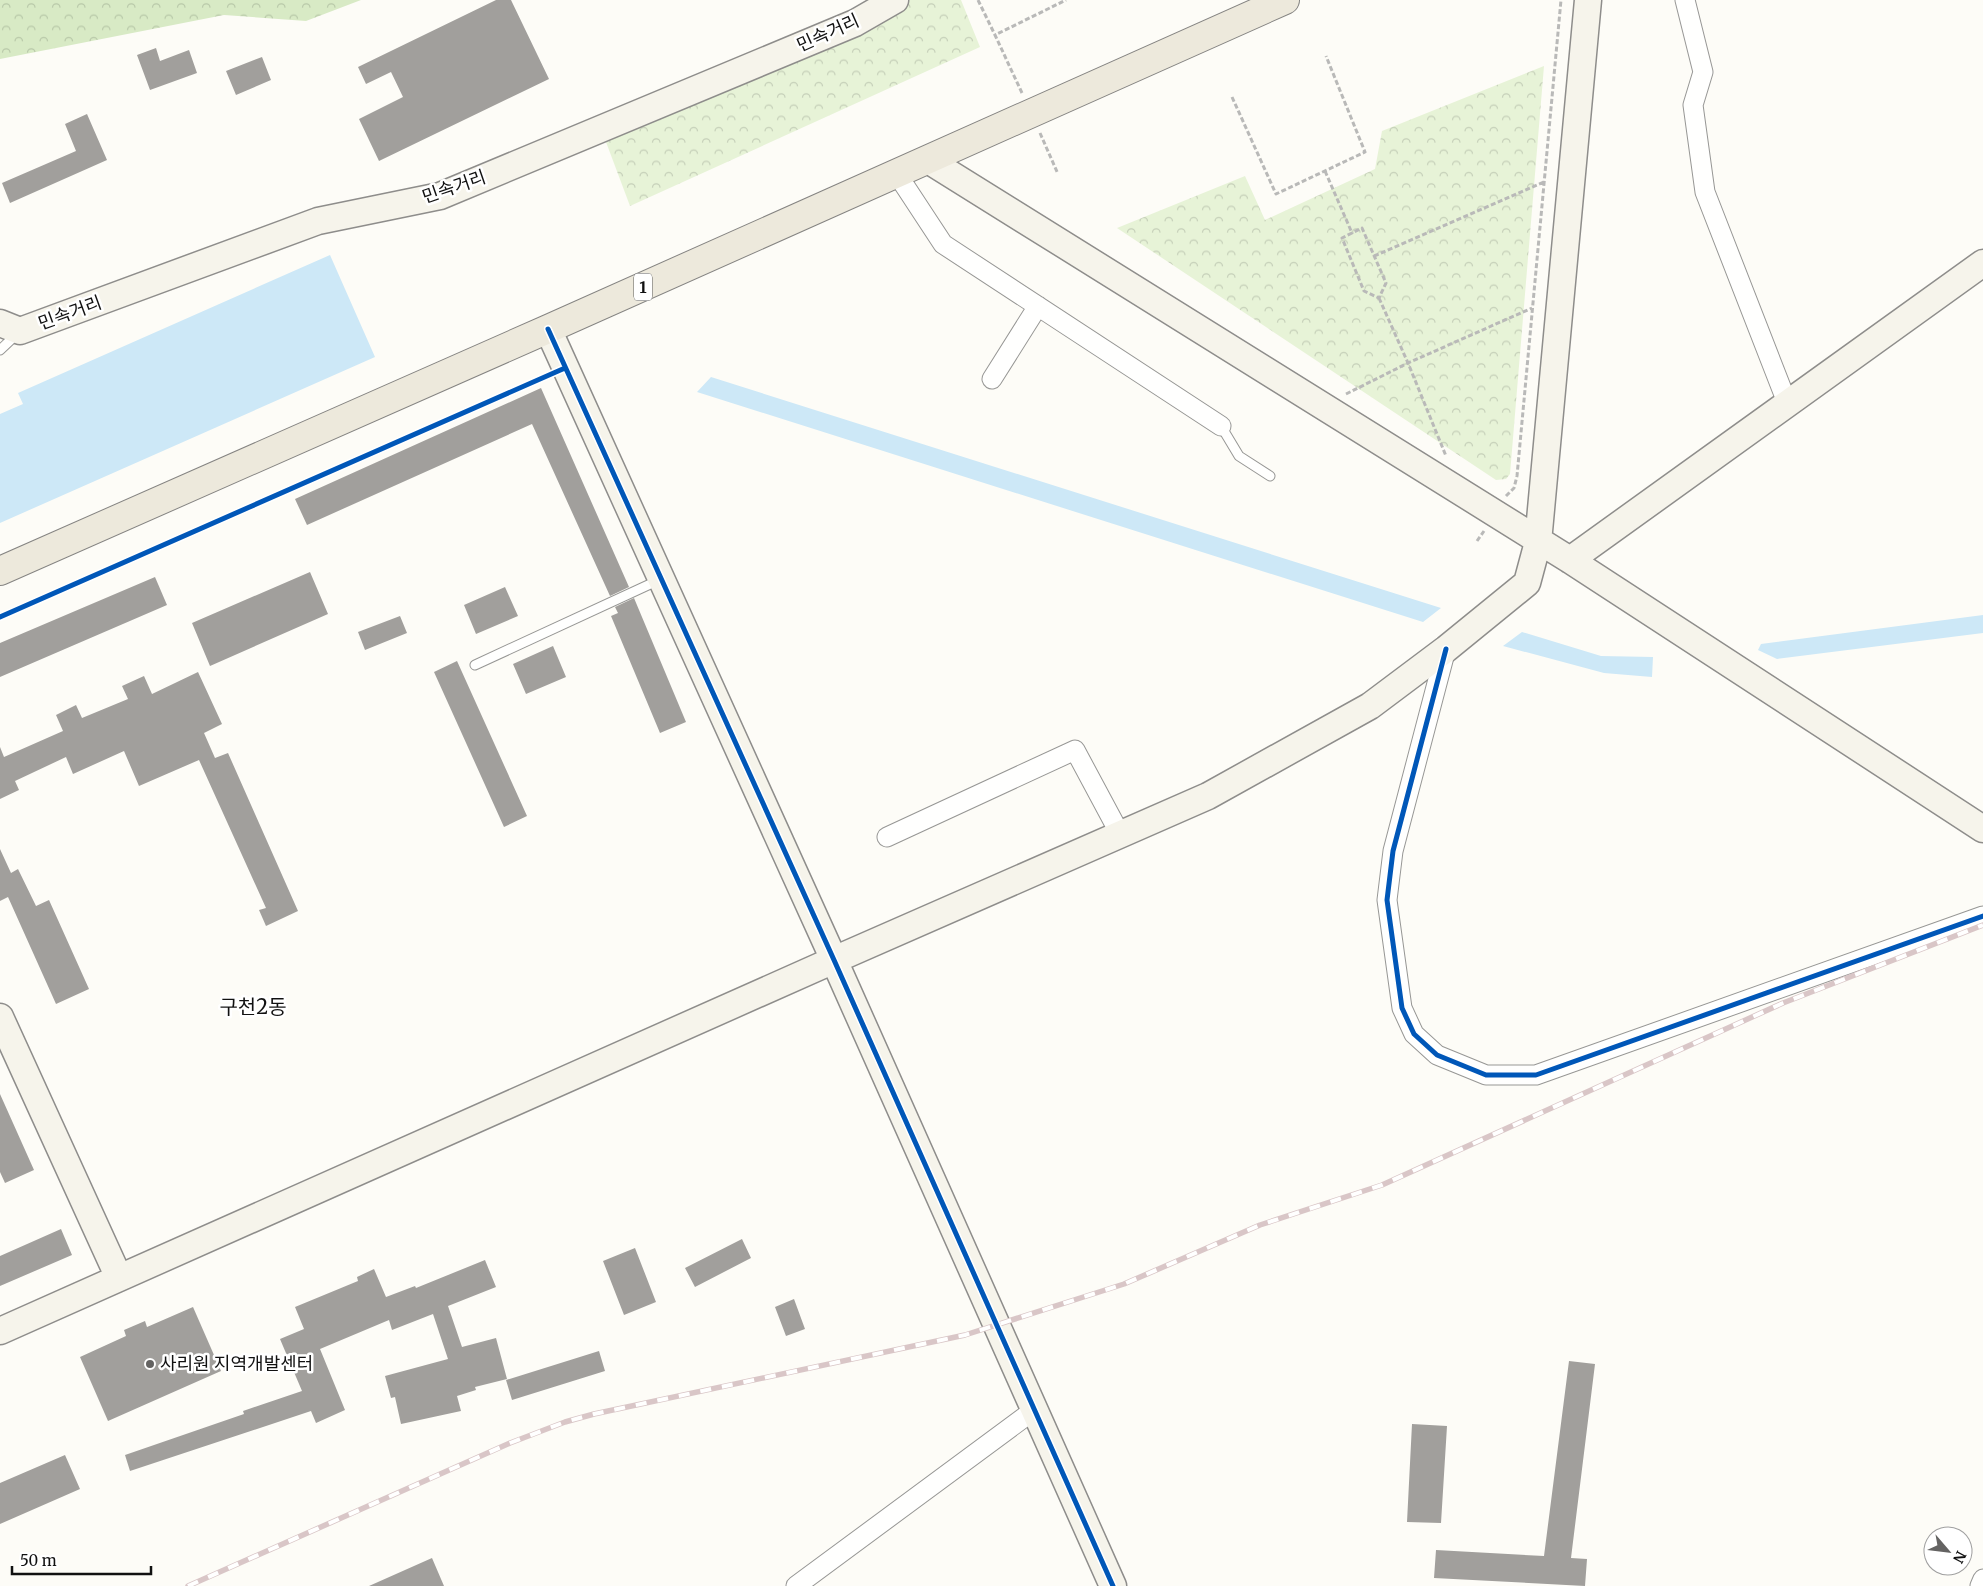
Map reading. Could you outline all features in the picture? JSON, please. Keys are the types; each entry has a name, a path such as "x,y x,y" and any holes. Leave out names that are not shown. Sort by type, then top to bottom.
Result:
{"main road":[{"name":"1","path":"0,571 1285,0"}],"street":[{"name":"민속거리","path":"10,327 318,221 440,196 855,23 895,0"},
{"path":"0,1331 1208,796 1370,706 1446,649 1527,582 1538,542 1588,0"},
{"path":"1685,0 1703,72 1693,105 1705,192 1788,404"},
{"path":"928,160 1538,542 1570,560 1983,829"},
{"path":"897,174 942,244 1221,426"},
{"path":"1570,560 1983,263"},
{"path":"992,379 1038,306"},
{"path":"548,329 834,960 1113,1586"},
{"path":"1446,649 1393,851 1387,900 1402,1008 1414,1034 1437,1055 1486,1075 1536,1075 1983,916"},
{"path":"887,837 1076,750 1120,834"},
{"path":"0,1017 118,1278"},
{"path":"796,1586 1034,1410"},
{"path":"1980,1586 1983,1579"}],"lane":[{"path":"0,350 10,327"},
{"path":"1221,426 1239,456 1270,476"},
{"path":"475,664 661,578"}],"path":[{"path":"978,0 1058,174"},
{"path":"994,35 1066,0"},
{"path":"1477,541 1501,502 1514,488 1517,476 1561,0"},
{"path":"1232,97 1276,194 1365,152 1326,56"},
{"path":"1325,171 1352,233"},
{"path":"1374,256 1544,182"},
{"path":"1379,298 1386,283 1362,228 1342,238 1364,290 1379,298 1408,363 1446,458"},
{"path":"1346,394 1408,363 1532,308"}],"green space":[{"path":"0,0 361,0 306,21 224,15 0,59"},
{"path":"910,0 961,0 980,47 630,206 606,142 849,34"},
{"path":"1544,66 1510,474 1506,479 1496,480 1117,228 1245,176 1265,220 1375,169 1382,131"}],"water":[{"path":"330,255 375,357 0,523 0,414 23,404 18,393"},
{"path":"711,377 1441,608 1423,622 697,392"},
{"path":"1983,615 1983,633 1777,659 1758,650 1761,644"},
{"path":"1522,632 1601,656 1653,657 1652,677 1604,673 1503,646"}],"building":[{"path":"496,0 511,0 549,79 379,161 359,119 403,97 391,72 366,84 358,67"},
{"path":"156,48 160,61 189,50 197,73 150,90 137,55"},
{"path":"262,57 271,80 236,95 226,71"},
{"path":"87,114 107,160 10,203 2,183 76,151 65,124"},
{"path":"541,388 629,587 610,596 532,424 307,525 295,499"},
{"path":"310,572 328,614 210,666 192,623"},
{"path":"155,577 167,605 0,677 0,643"},
{"path":"505,587 518,616 476,634 464,605"},
{"path":"634,598 686,722 660,733 611,616 618,613 615,607"},
{"path":"400,616 407,633 365,650 358,632"},
{"path":"553,646 566,677 526,694 513,664"},
{"path":"457,661 527,816 504,827 434,672"},
{"path":"198,672 222,724 204,733 215,758 228,753 298,911 266,926 259,910 266,908 199,760 139,786 124,751 73,774 66,757 15,781 19,790 0,799 0,747 4,757 63,731 56,715 76,705 82,718 128,699 122,686 144,676 152,694"},
{"path":"0,849 11,873 18,869 36,906 49,900 89,989 56,1004 8,897 0,901"},
{"path":"0,1094 34,1170 5,1183 0,1172"},
{"path":"61,1229 72,1255 0,1286 0,1256"},
{"path":"742,1239 751,1258 695,1287 685,1268"},
{"path":"635,1248 656,1302 624,1315 603,1261"},
{"path":"485,1260 496,1287 448,1306 462,1347 496,1338 507,1379 475,1387 476,1390 457,1396 461,1411 401,1424 395,1397 391,1398 385,1376 448,1359 433,1314 392,1330 389,1320 320,1349 345,1410 316,1423 311,1411 130,1471 125,1455 244,1414 243,1411 302,1391 280,1339 304,1329 295,1307 358,1281 357,1277 374,1269 386,1297 415,1286 416,1288"},
{"path":"794,1299 805,1329 786,1336 775,1307"},
{"name":"사리원 지역개발센터","path":"193,1307 221,1371 108,1421 80,1357 126,1336 124,1330 145,1321 147,1327"},
{"path":"599,1351 605,1371 512,1400 506,1380"},
{"path":"1569,1361 1595,1364 1571,1558 1587,1559 1585,1586 1434,1578 1436,1550 1544,1556"},
{"path":"1412,1424 1447,1426 1441,1523 1407,1522"},
{"path":"65,1455 80,1489 0,1524 0,1483"},
{"path":"432,1558 444,1586 369,1586"}],"railway":[{"path":"188,1586 510,1443 565,1422 594,1414 965,1335 1124,1284 1260,1225 1382,1185 1783,1003 1983,925"}],"cycle path":[{"path":"548,329 834,960 1113,1586"},
{"path":"0,617 565,368"},
{"path":"1446,649 1393,851 1387,900 1402,1008 1414,1034 1437,1055 1486,1075 1536,1075 1983,916"}],"place":[{"name":"사리원 지역개발센터","path":"150,1364"}],"district":[{"name":"구천2동","path":"253,1007"}]}
